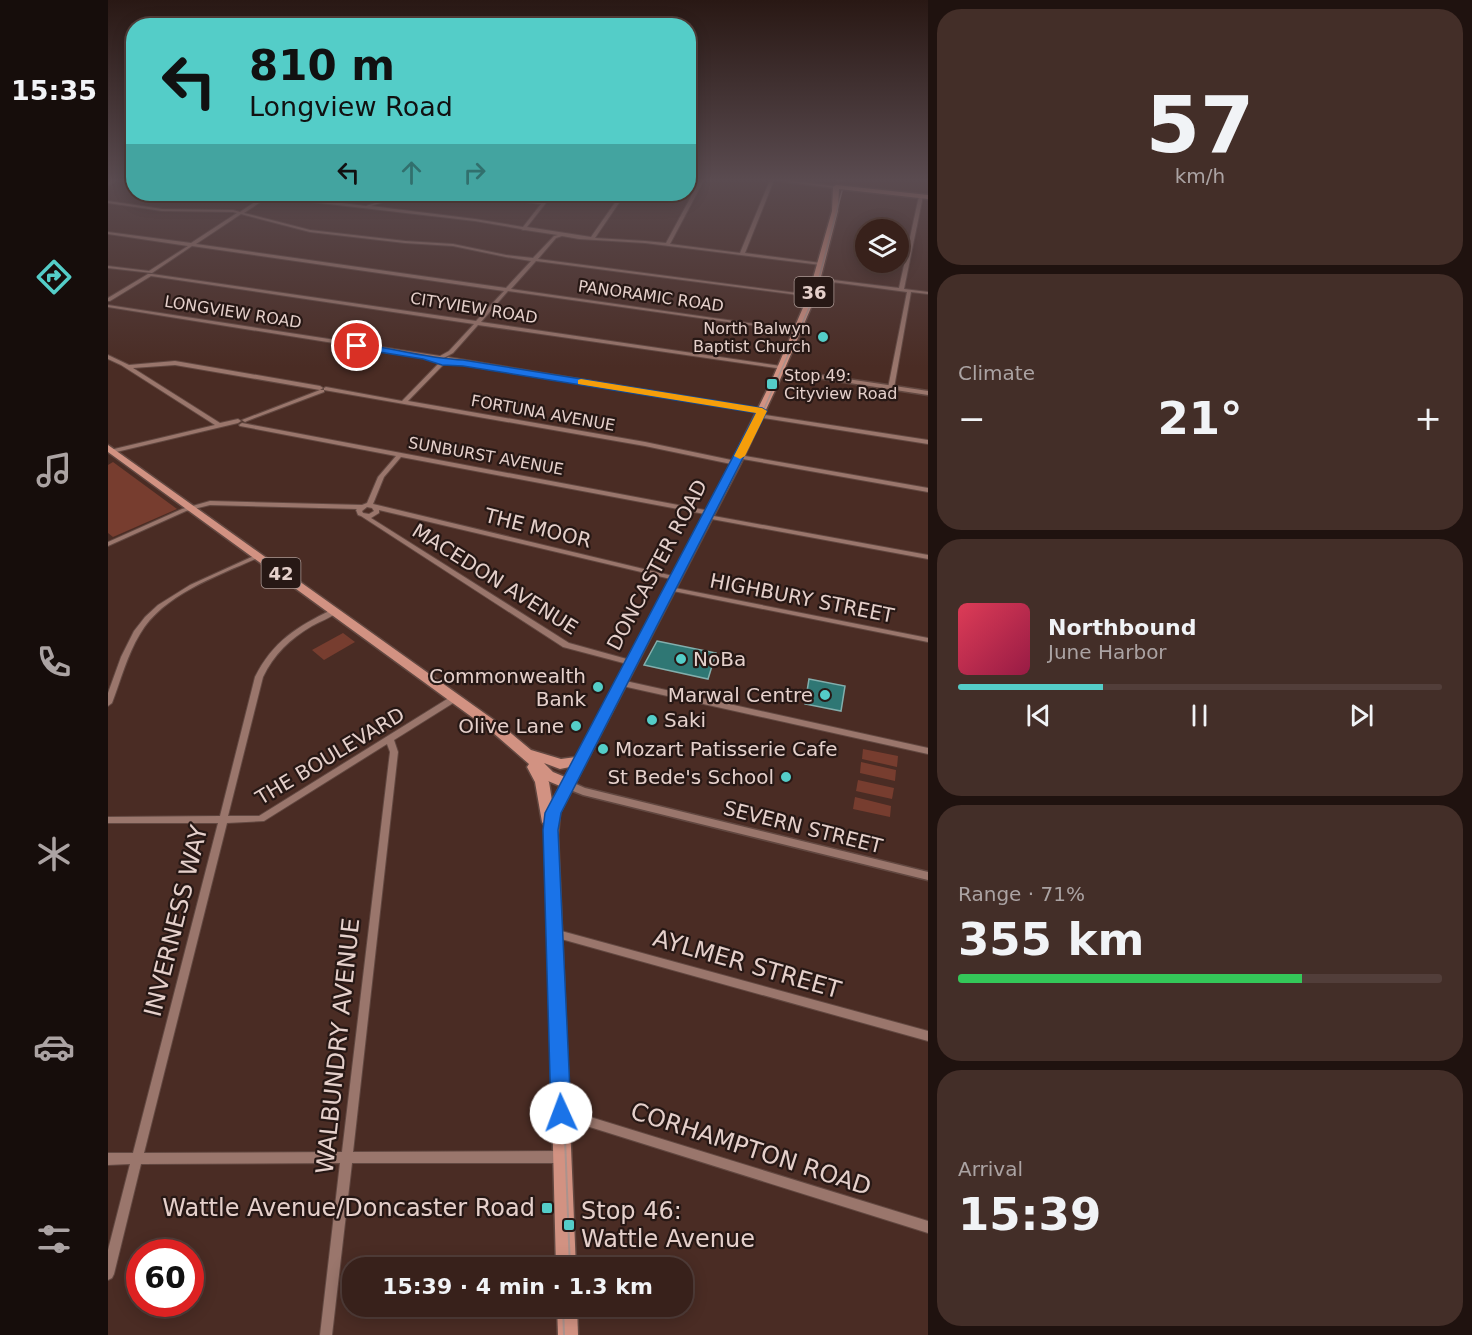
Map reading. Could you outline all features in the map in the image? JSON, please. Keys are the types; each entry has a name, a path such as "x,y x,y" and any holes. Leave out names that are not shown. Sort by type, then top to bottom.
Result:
{"main road":[{"name":"DONCASTER ROAD","path":"566,1257 551,835 553,813 761,413 812,296 827,242"},
{"name":"42","path":"110,449 523,748 548,776 567,784"},
{"path":"523,748 560,764 579,761"},
{"path":"523,748 541,780 551,835"},
{"path":"567,1317 568,1335"}],"street":[{"name":"PANORAMIC ROAD","path":"175,242 798,330"},
{"path":"108,300 198,242"},
{"path":"410,242 453,245 536,260 812,296"},
{"path":"403,403 552,242"},
{"path":"638,242 821,264"},
{"path":"742,254 747,242"},
{"path":"902,290 914,242"},
{"name":"CITYVIEW ROAD","path":"108,267 780,370"},
{"path":"817,279 927,293"},
{"path":"891,388 909,291"},
{"name":"LONGVIEW ROAD","path":"108,306 463,363 927,442"},
{"path":"108,357 128,367 219,425"},
{"name":"FORTUNA AVENUE","path":"128,367 175,363 322,390 927,490"},
{"path":"780,370 927,393"},
{"path":"110,449 219,425 243,422 322,390"},
{"name":"SUNBURST AVENUE","path":"243,422 256,427 927,557"},
{"path":"369,510 381,477 400,454"},
{"name":"MACEDON AVENUE","path":"108,544 192,508 216,503 369,510 379,526 566,645 631,663"},
{"name":"THE MOOR","path":"369,510 393,510 675,578"},
{"path":"108,703 132,642 149,616 177,596 258,556"},
{"name":"HIGHBURY STREET","path":"670,589 927,640"},
{"name":"INVERNESS WAY","path":"108,1274 263,668 274,651 290,636 334,612"},
{"path":"621,683 927,751"},
{"name":"THE BOULEVARD","path":"108,820 254,820 268,816 454,699"},
{"name":"WALBUNDRY AVENUE","path":"326,1335 395,748 390,739"},
{"path":"377,747 392,761"},
{"name":"SEVERN STREET","path":"567,784 583,791 927,876"},
{"name":"AYLMER STREET","path":"554,933 927,1036"},
{"name":"CORHAMPTON ROAD","path":"561,1113 927,1227"},
{"path":"108,1159 562,1157"}],"shaded area":[{"path":"113,462 177,509 113,537 108,533 108,465"},
{"path":"343,633 355,642 324,660 312,650"},
{"path":"863,749 898,756 897,767 862,759"},
{"path":"861,762 896,770 895,781 860,773"},
{"path":"858,780 894,788 892,799 856,791"},
{"path":"855,797 891,806 890,817 853,809"}],"building":[{"name":"NoBa","path":"657,641 716,653 708,679 644,665"},
{"name":"Marwal Centre","path":"809,679 845,686 841,711 805,704"}],"tram line":[{"path":"559,983 555,815 763,411 814,297 828,242"},
{"path":"559,982 570,1257"},
{"path":"563,1317 564,1335"}],"slow traffic":[{"path":"581,382 762,411 740,456"}],"place":[{"name":"North Balwyn Baptist Church","path":"823,337"},
{"name":"Stop 49: Cityview Road","path":"772,384"},
{"name":"NoBa","path":"681,659"},
{"name":"Commonwealth Bank","path":"598,687"},
{"name":"Marwal Centre","path":"825,695"},
{"name":"Saki","path":"652,720"},
{"name":"Olive Lane","path":"576,726"},
{"name":"Mozart Patisserie Cafe","path":"603,749"},
{"name":"St Bede's School","path":"786,777"},
{"name":"Wattle Avenue/Doncaster Road","path":"547,1208"},
{"name":"Stop 46: Wattle Avenue","path":"569,1225"}],"route":[{"path":"357,346 425,357 440,362 463,363 762,411 553,813 550,830 561,1113"}]}
